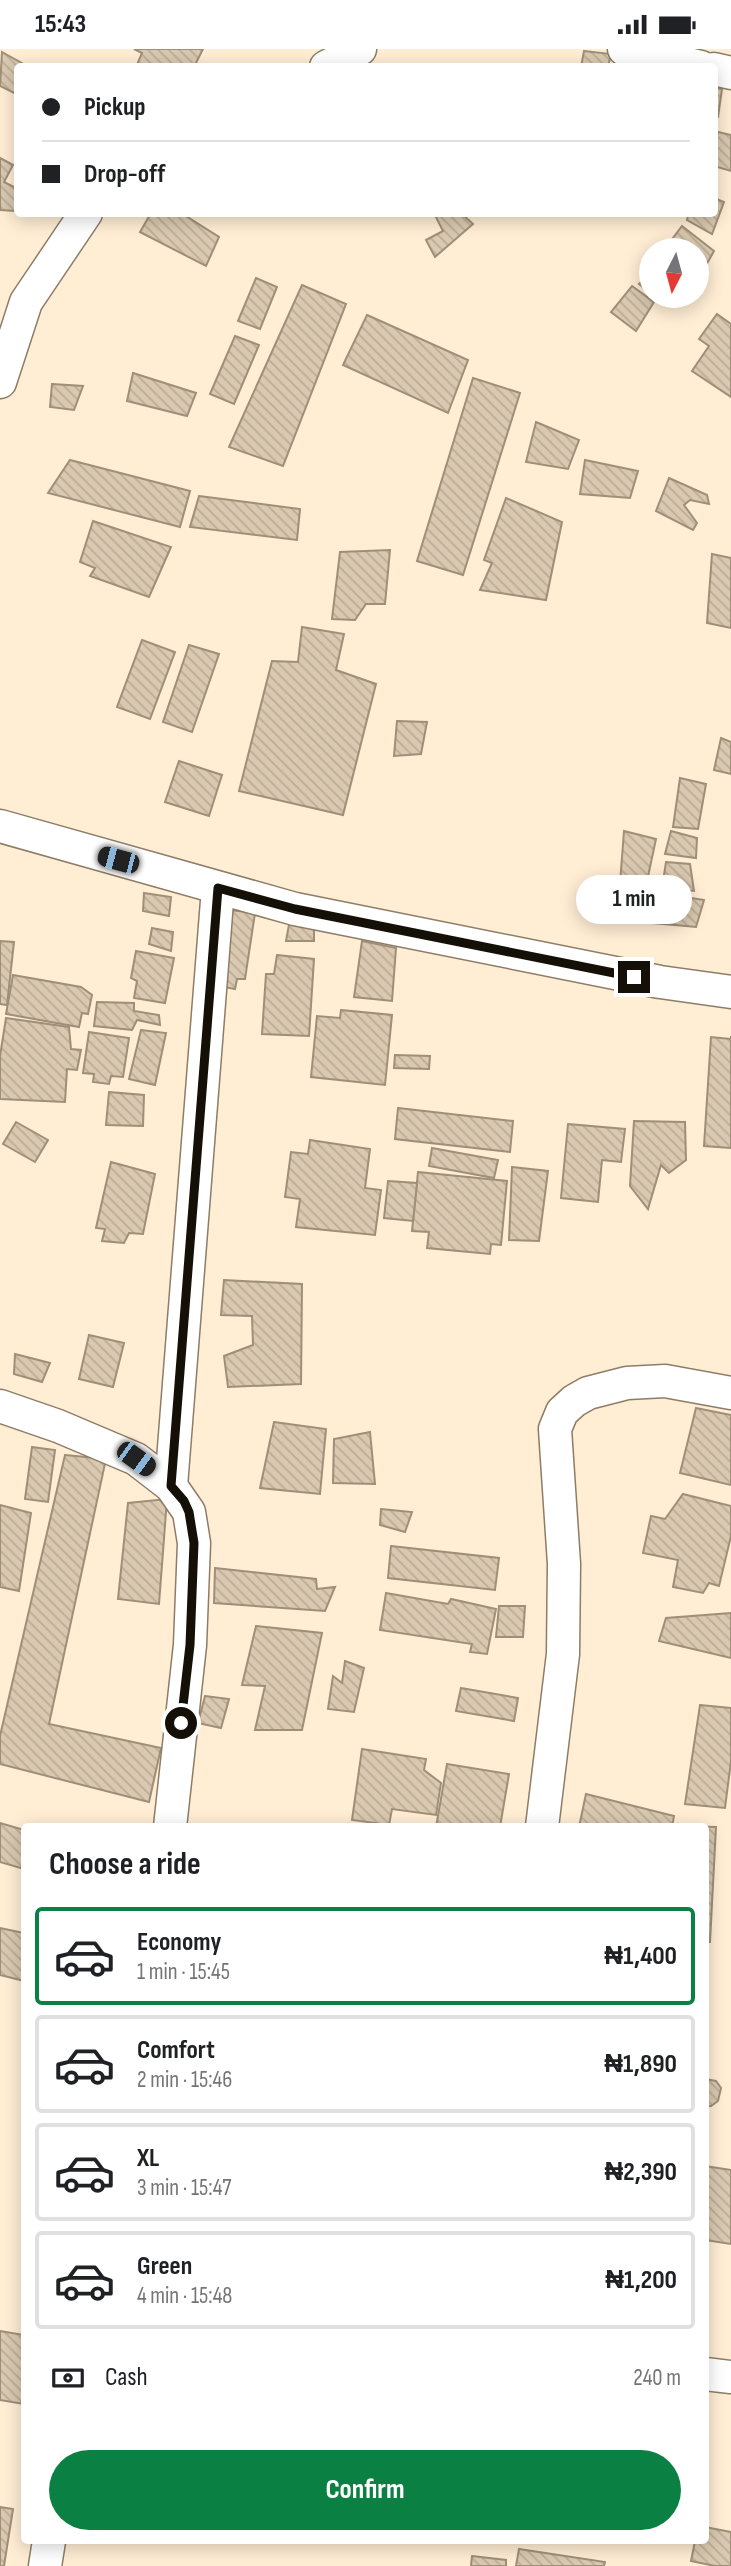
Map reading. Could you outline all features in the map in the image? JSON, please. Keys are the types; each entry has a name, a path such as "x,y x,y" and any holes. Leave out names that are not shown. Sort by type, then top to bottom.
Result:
{"street":[{"path":"333,63 359,49"},
{"path":"624,49 684,63"},
{"path":"0,381 26,302 83,217"},
{"path":"0,826 295,909 660,982 731,992"},
{"path":"171,1486 218,888"},
{"path":"542,1823 563,1654 564,1564 555,1429 562,1412 588,1393 627,1383 666,1381 731,1393"},
{"path":"0,1406 58,1426 136,1459 171,1486 184,1501 189,1512 194,1543 190,1645 170,1823"},
{"path":"709,2374 731,2377"},
{"path":"45,2566 48,2544"}],"building":[{"path":"134,49 203,49 196,63 138,63 142,53"},
{"path":"584,51 611,54 609,63 582,63"},
{"path":"2,52 22,63 14,63 14,93 0,86"},
{"path":"718,88 722,89 718,117"},
{"path":"718,132 731,135 731,171 718,167"},
{"path":"0,158 13,165 4,182 14,187 14,211 0,210"},
{"path":"718,200 724,202 712,234 687,220 688,217 718,217"},
{"path":"149,217 187,217 219,237 206,266 140,232"},
{"path":"436,217 465,217 473,224 435,257 426,240 443,231"},
{"path":"682,226 697,238 673,238"},
{"path":"709,247 714,251 709,260"},
{"path":"256,278 277,287 260,329 238,321"},
{"path":"302,285 346,304 283,466 229,447"},
{"path":"632,286 639,291 639,308 650,308 636,331 611,312"},
{"path":"717,314 731,324 731,397 692,371 709,346 699,339"},
{"path":"367,315 468,360 448,413 343,365"},
{"path":"235,336 259,345 234,404 210,394"},
{"path":"133,373 196,393 187,416 127,401"},
{"path":"473,378 520,393 463,575 417,561"},
{"path":"52,384 83,386 74,410 50,407"},
{"path":"536,422 579,440 568,469 526,462"},
{"path":"70,460 190,491 180,527 48,493"},
{"path":"585,460 638,471 630,498 580,494"},
{"path":"669,478 707,495 709,504 690,500 684,505 697,523 693,530 656,511"},
{"path":"199,496 300,509 297,540 190,527"},
{"path":"506,498 562,522 546,600 480,590 492,563 484,560"},
{"path":"93,521 171,547 149,597 90,576 95,568 80,562"},
{"path":"390,550 385,604 366,604 355,620 332,619 340,552"},
{"path":"712,554 731,558 731,628 707,623"},
{"path":"302,627 344,634 336,670 376,684 343,815 239,791 272,661 298,662"},
{"path":"142,640 175,652 150,719 117,707"},
{"path":"189,645 219,654 192,732 163,722"},
{"path":"397,721 427,722 421,754 394,756"},
{"path":"721,738 731,742 731,774 714,770"},
{"path":"179,761 222,775 209,816 165,802"},
{"path":"680,778 706,784 698,829 673,827"},
{"path":"624,831 656,839 643,900 619,897"},
{"path":"671,831 697,838 696,858 665,854"},
{"path":"666,862 690,864 694,891 662,888"},
{"path":"144,893 171,897 169,916 143,911"},
{"path":"660,893 704,900 696,927 653,923"},
{"path":"230,910 255,913 245,979 237,979 235,989 219,986"},
{"path":"290,919 314,923 314,941 286,941"},
{"path":"152,928 173,932 171,951 149,944"},
{"path":"0,941 14,942 7,1005 0,1004"},
{"path":"362,941 396,948 392,1001 354,997"},
{"path":"136,951 174,958 165,1003 134,998 137,981 131,978"},
{"path":"277,955 314,959 309,1036 262,1034 266,974 274,974"},
{"path":"13,975 81,987 92,995 88,1014 82,1013 79,1027 6,1014"},
{"path":"97,1002 134,1003 134,1011 159,1015 160,1025 137,1020 132,1030 94,1026"},
{"path":"341,1010 392,1015 385,1085 311,1077 317,1016 340,1018"},
{"path":"6,1018 69,1027 71,1049 81,1050 77,1070 67,1069 65,1102 0,1099 0,1056"},
{"path":"141,1030 166,1033 155,1085 129,1079"},
{"path":"89,1032 129,1038 123,1077 111,1076 109,1084 93,1082 94,1074 83,1073"},
{"path":"711,1037 731,1039 731,1148 704,1146"},
{"path":"395,1055 430,1056 429,1069 394,1068"},
{"path":"109,1092 144,1095 143,1126 106,1125"},
{"path":"398,1108 513,1121 510,1152 395,1139"},
{"path":"634,1121 685,1122 686,1160 669,1173 661,1165 648,1209 630,1186"},
{"path":"16,1122 48,1140 35,1162 3,1144"},
{"path":"568,1124 625,1129 621,1162 602,1160 598,1202 561,1198"},
{"path":"310,1140 370,1149 365,1188 381,1190 375,1235 296,1227 300,1199 285,1197 291,1152 308,1154"},
{"path":"432,1148 498,1160 494,1178 429,1166"},
{"path":"111,1162 155,1174 143,1234 129,1233 124,1243 102,1241 105,1229 96,1228"},
{"path":"512,1167 548,1171 539,1241 509,1240"},
{"path":"418,1172 507,1181 501,1245 491,1244 490,1254 427,1248 429,1232 412,1231"},
{"path":"388,1181 417,1183 413,1221 384,1218"},
{"path":"224,1280 302,1284 301,1384 228,1387 224,1356 253,1345 252,1316 221,1315"},
{"path":"89,1335 124,1343 113,1387 79,1379"},
{"path":"15,1354 50,1363 42,1382 14,1374"},
{"path":"696,1408 731,1415 731,1485 680,1473"},
{"path":"274,1422 326,1429 320,1494 260,1488"},
{"path":"370,1432 375,1484 333,1483 334,1439"},
{"path":"32,1447 55,1450 48,1502 25,1499"},
{"path":"65,1455 106,1459 49,1724 161,1748 149,1802 0,1764 0,1736"},
{"path":"683,1494 731,1506 731,1536 719,1586 709,1583 703,1593 673,1587 678,1560 643,1553 651,1516 665,1519"},
{"path":"167,1499 159,1604 118,1599 128,1503"},
{"path":"0,1505 31,1513 19,1591 0,1587"},
{"path":"381,1509 412,1512 405,1532 380,1525"},
{"path":"391,1546 499,1558 495,1590 388,1578"},
{"path":"215,1568 316,1579 317,1589 335,1587 325,1611 214,1603"},
{"path":"386,1593 448,1604 451,1599 496,1609 487,1654 470,1652 472,1644 380,1630"},
{"path":"499,1606 525,1606 523,1637 496,1637"},
{"path":"731,1613 731,1658 659,1641 666,1618"},
{"path":"256,1626 322,1633 302,1730 255,1730 265,1686 242,1685"},
{"path":"345,1661 364,1668 354,1712 328,1709 333,1676 342,1683"},
{"path":"461,1688 518,1698 514,1721 456,1711"},
{"path":"205,1696 229,1699 221,1728 198,1723"},
{"path":"700,1705 731,1708 731,1761 725,1808 685,1804"},
{"path":"362,1749 426,1759 424,1770 441,1783 436,1815 392,1809 389,1823 352,1820"},
{"path":"447,1764 509,1774 501,1823 437,1823"},
{"path":"586,1794 674,1816 673,1823 580,1823"},
{"path":"0,1823 21,1829 21,1868 0,1862"},
{"path":"709,1827 716,1827 709,1942"},
{"path":"0,1928 21,1932 21,1980 0,1975"},
{"path":"709,2080 716,2081 721,2088 718,2101 711,2106"},
{"path":"709,2167 731,2170 731,2244 709,2241"},
{"path":"0,2331 21,2334 21,2404 0,2400"},
{"path":"0,2507 13,2509 4,2566 0,2566"},
{"path":"709,2528 731,2532 731,2566 691,2561 694,2544 709,2544"},
{"path":"519,2549 605,2562 604,2566 516,2566"},
{"path":"472,2556 506,2560 506,2566 471,2566"}],"route":[{"path":"181,1723 190,1645 194,1543 189,1512 184,1501 171,1486 218,888 295,909 634,977"}]}
